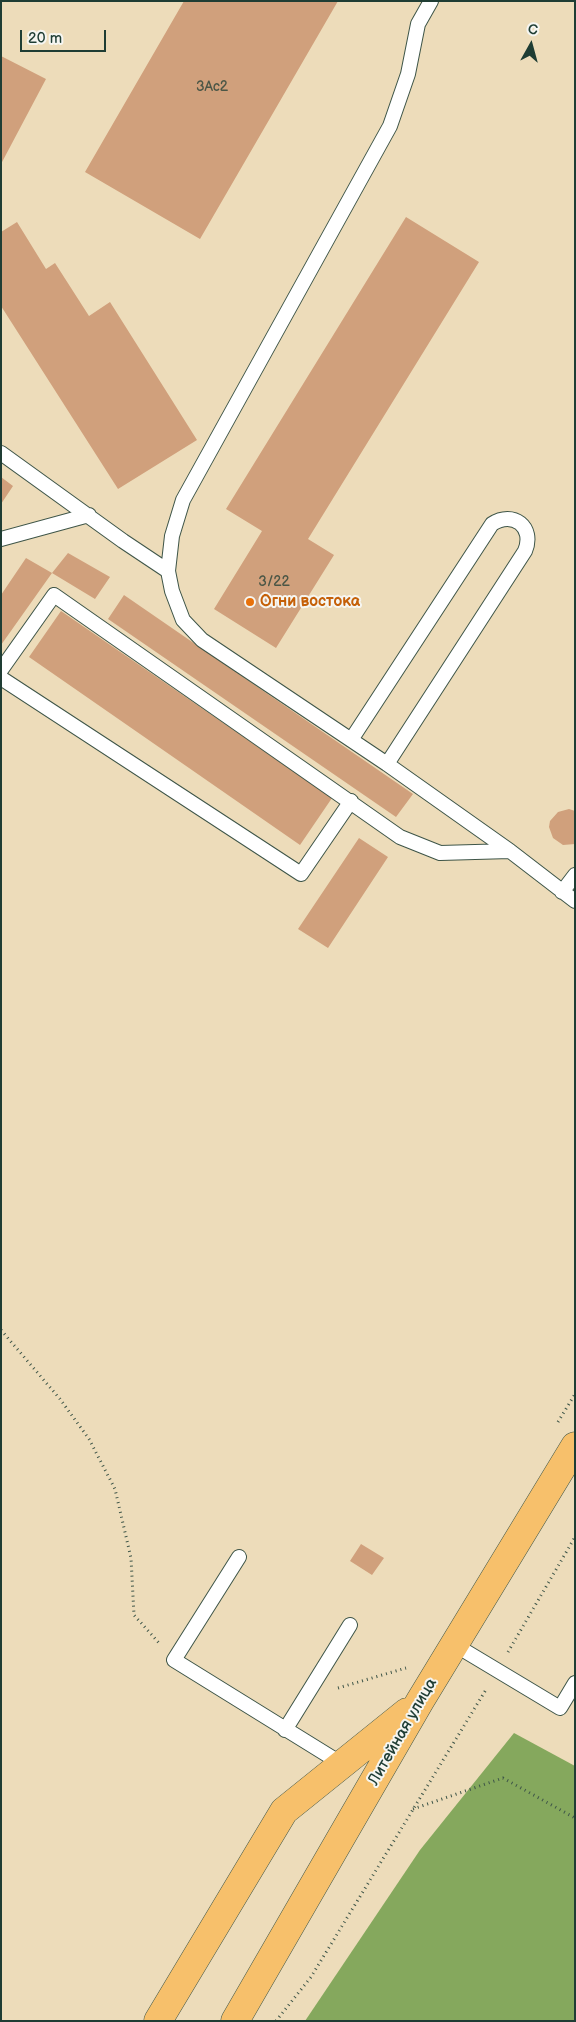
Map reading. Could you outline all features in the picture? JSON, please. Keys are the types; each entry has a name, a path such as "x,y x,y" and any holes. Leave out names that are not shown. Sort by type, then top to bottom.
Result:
{"main road":[{"name":"Литейная улица","path":"235,2021 420,1701 575,1446"},
{"path":"158,2021 284,1811 420,1701"}],"lane":[{"path":"431,1 418,24 408,74 390,126 183,500 172,536 168,571 172,591 183,620 202,640 386,764 510,851 575,901"},
{"path":"1,453 168,571"},
{"path":"1,539 89,515"},
{"path":"351,740 492,524 502,518 520,524 527,532 528,545 525,552 386,764"},
{"path":"1,670 54,595 400,837 440,853 510,851"},
{"path":"1,678 301,874 351,802"},
{"path":"562,892 575,875"},
{"path":"239,1558 174,1660 342,1764"},
{"path":"285,1730 350,1625"},
{"path":"455,1645 560,1708 575,1683"}],"path":[{"path":"1,1330 60,1399 89,1439 114,1489 131,1558 134,1615 174,1660"},
{"path":"554,1428 575,1394"},
{"path":"276,2021 311,1977 497,1671 575,1537"},
{"path":"332,1690 412,1666"},
{"path":"412,1810 503,1778 575,1818"}],"green space":[{"path":"514,1733 575,1766 575,2021 305,2021 420,1850"}],"building":[{"path":"184,1 338,1 200,239 85,172"},
{"path":"1,56 46,79 1,164"},
{"path":"406,217 479,262 308,539 334,555 276,648 214,609 262,531 226,509"},
{"path":"17,222 46,269 55,263 89,316 110,302 197,440 118,489 1,306 1,232"},
{"path":"1,477 13,486 1,504"},
{"path":"68,553 110,577 95,599 52,573"},
{"path":"26,558 52,573 1,645 1,595"},
{"path":"124,595 413,794 396,817 108,619"},
{"path":"61,611 332,798 300,845 29,657"},
{"path":"569,809 575,811 575,844 563,845 553,838 549,827 550,821 558,812"},
{"path":"359,838 388,857 328,948 298,929"},
{"path":"361,1544 384,1558 372,1575 350,1561"}],"place":[{"name":"Огни востока","path":"250,602"}]}
